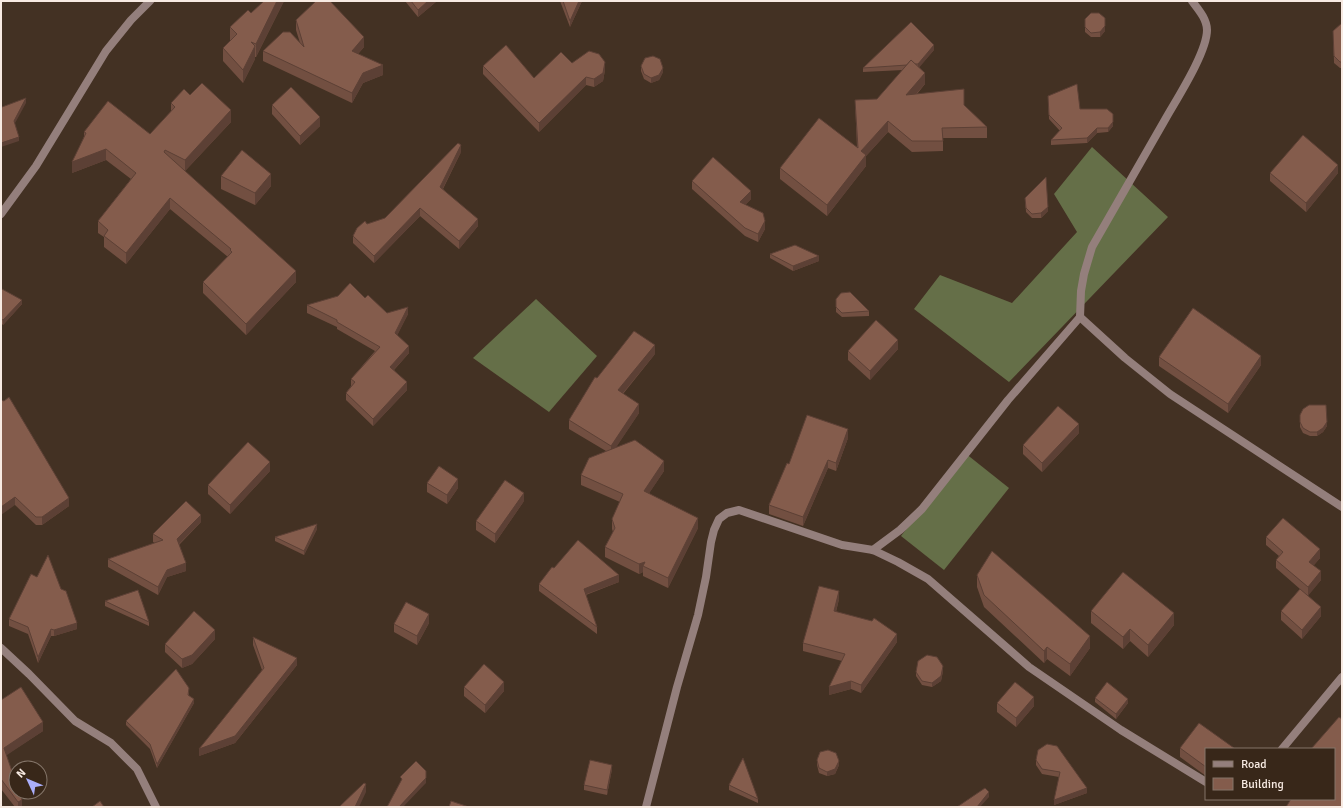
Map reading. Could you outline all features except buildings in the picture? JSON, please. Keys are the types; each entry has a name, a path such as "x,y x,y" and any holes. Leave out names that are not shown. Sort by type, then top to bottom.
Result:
{"street":[{"path":"1,214 36,166 106,51 131,20 150,1"},
{"path":"873,550 900,530 922,509 1008,400 1080,317 1082,285 1092,248 1184,87 1206,40 1207,29 1204,18 1192,1"},
{"path":"1080,317 1125,358 1170,394 1342,506"},
{"path":"646,807 681,672 698,615 706,577 711,542 719,519 727,513 739,510 842,545 873,550 928,579 1029,667 1121,730 1205,781"},
{"path":"1,648 75,721 111,743 137,769 156,807"},
{"path":"1283,748 1342,677"}],"green space":[{"path":"1092,147 1168,217 1009,382 914,309 940,275 1012,303 1077,232 1054,194"},
{"path":"536,299 597,356 549,412 473,358"},
{"path":"965,453 1009,488 944,570 901,536"}]}
